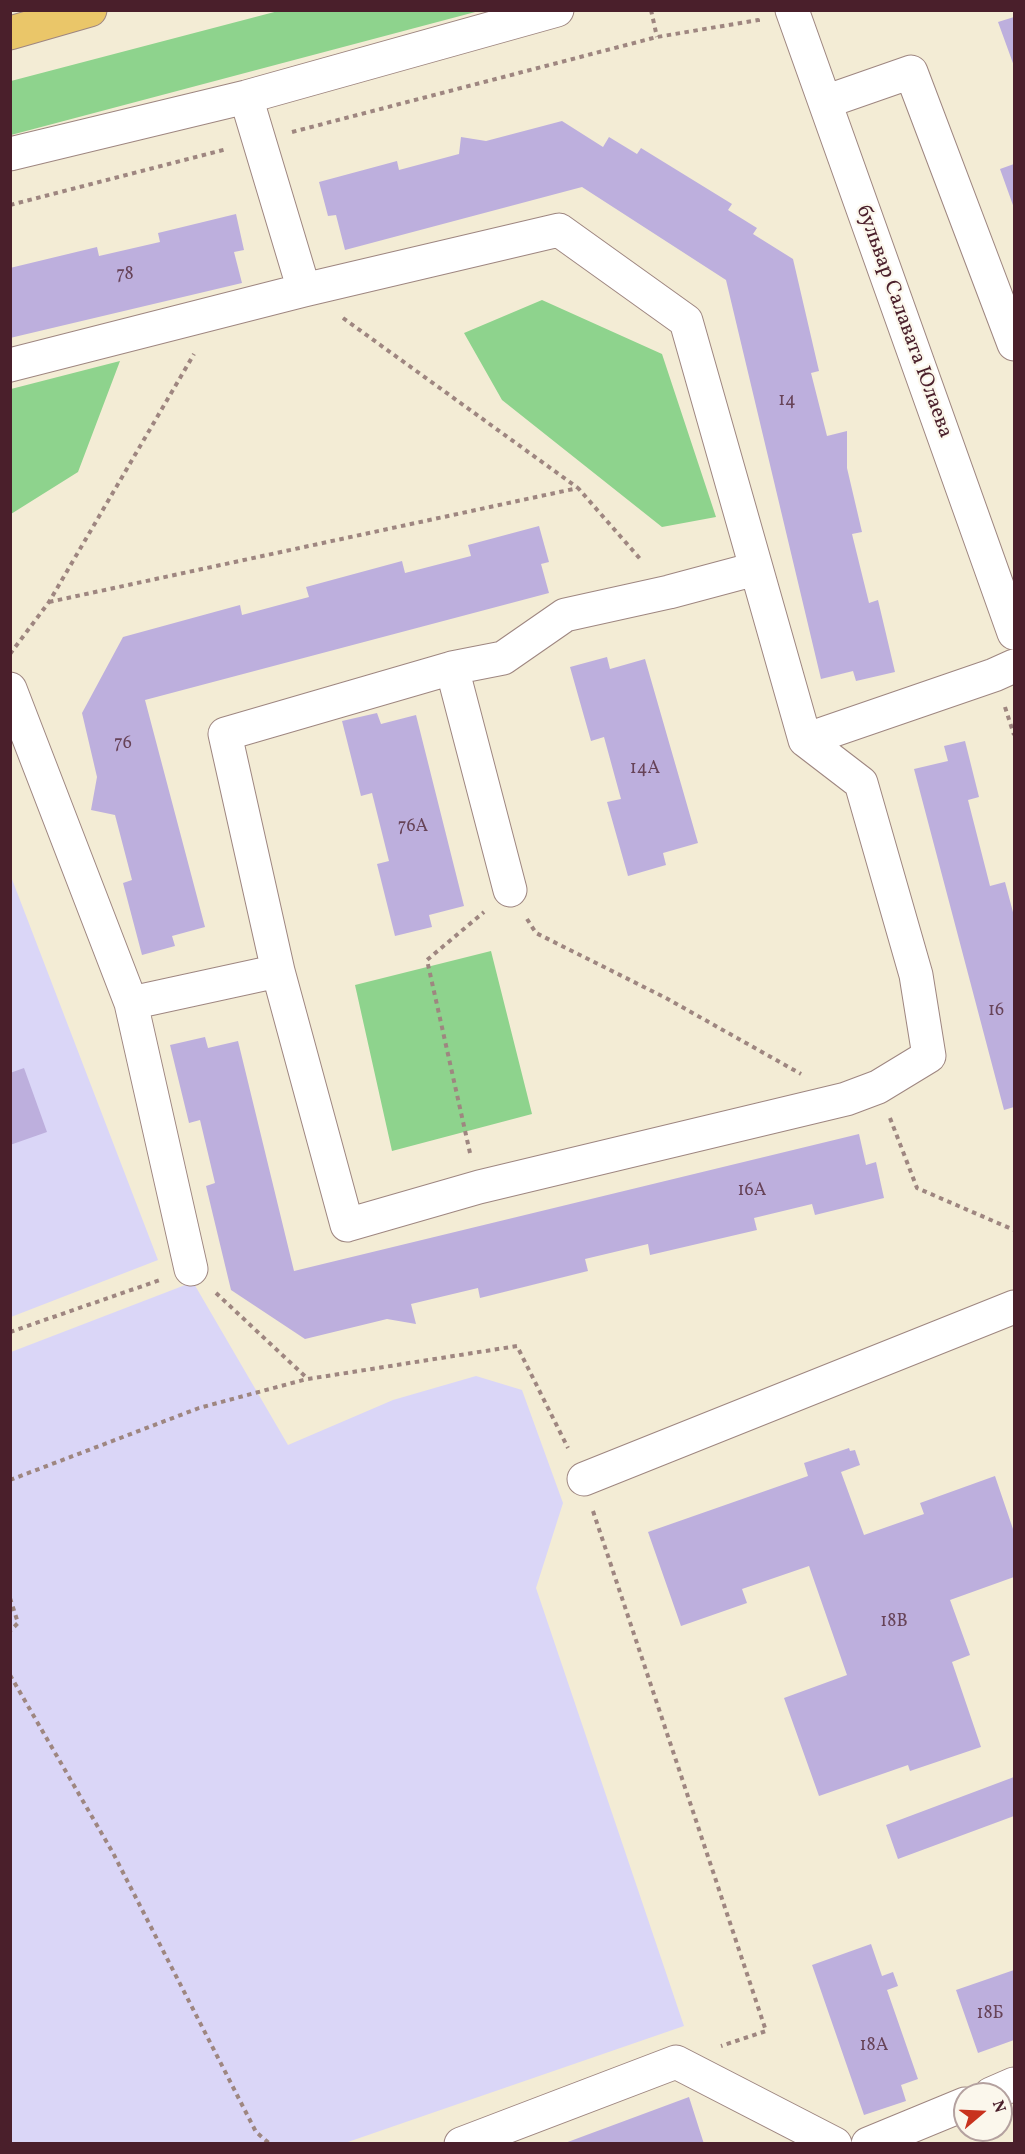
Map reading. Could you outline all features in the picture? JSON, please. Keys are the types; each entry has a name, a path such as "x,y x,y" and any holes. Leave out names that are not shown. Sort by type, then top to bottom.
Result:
{"main road":[{"path":"10,33 90,10"}],"street":[{"path":"10,154 246,97 557,10"},
{"name":"бульвар Салавата Юлаева","path":"792,10 1014,633"},
{"path":"825,102 912,72 1014,344"},
{"path":"246,97 304,290"},
{"path":"10,365 304,290 559,230 687,321 805,740 861,783 916,975 929,1056 878,1087 846,1099 478,1187 347,1225 278,971 225,734 452,668 503,658 565,615 669,592 755,569"},
{"path":"805,740 994,675 1014,666"},
{"path":"452,668 510,890"},
{"path":"10,689 131,1003 191,1269"},
{"path":"131,1003 278,971"},
{"path":"584,1479 1014,1307"},
{"path":"460,2144 676,2062 835,2144"},
{"path":"868,2144 953,2109"}],"path":[{"path":"651,10 657,37"},
{"path":"304,290 578,488 669,592"},
{"path":"10,654 49,602 219,312"},
{"path":"49,602 578,488"},
{"path":"478,1187 428,960 510,890 536,933 666,998 846,1099"},
{"path":"878,1087 917,1188 1014,1230"},
{"path":"10,1332 191,1269 308,1379"},
{"path":"10,1480 199,1407 308,1379 517,1346 584,1479 602,1541 766,2031 676,2062"},
{"path":"10,1598 18,1623"},
{"path":"10,1626 18,1623"},
{"path":"10,1631 18,1623"},
{"path":"10,1675 113,1852 256,2132 270,2144"}],"shaded area":[{"path":"10,874 158,1260 11,1317 10,1317"},
{"path":"193,1282 288,1445 393,1400 476,1376 522,1390 563,1503 536,1588 684,2026 345,2143 11,2144 11,1352"}],"green space":[{"path":"282,10 479,11 11,135 11,81"},
{"path":"542,300 662,354 716,517 662,527 502,400 464,333"},
{"path":"120,361 78,472 11,514 11,389"},
{"path":"491,951 532,1114 392,1151 355,985"}],"building":[{"path":"1014,17 1014,66 998,22"},
{"path":"562,121 603,147 609,137 637,154 641,148 732,204 728,210 757,228 753,234 793,259 819,371 811,373 827,436 847,431 847,468 862,532 852,534 869,603 878,600 895,672 856,681 853,671 821,679 726,280 582,187 345,250 336,215 328,216 319,182 397,161 399,170 459,154 461,137 486,141"},
{"path":"1014,164 1014,208 1000,169"},
{"path":"236,214 244,250 234,252 242,283 10,338 10,268 97,247 99,256 160,242 158,233"},
{"path":"539,526 549,562 541,564 549,593 145,700 205,927 172,936 175,946 142,955 123,883 132,880 115,815 91,810 97,777 82,713 123,637 240,605 242,615 309,597 306,587 402,561 405,573 471,556 468,545"},
{"path":"607,657 610,669 645,659 698,843 663,853 666,865 628,876 607,802 621,799 604,737 591,741 570,667"},
{"path":"377,713 381,724 416,715 464,906 429,915 432,927 395,936 377,864 389,861 372,793 361,796 342,721"},
{"path":"965,741 979,797 968,800 990,886 1005,882 1014,916 1014,1107 1004,1110 914,769 948,761 944,746"},
{"path":"205,1037 208,1048 238,1041 294,1271 859,1134 866,1165 876,1162 884,1198 815,1215 812,1204 754,1218 757,1230 650,1255 648,1244 585,1259 588,1271 480,1298 478,1288 411,1304 416,1324 387,1319 305,1339 231,1290 206,1186 215,1183 200,1120 189,1123 170,1045"},
{"path":"24,1068 47,1132 10,1145 10,1073"},
{"path":"849,1448 850,1451 855,1450 860,1465 841,1472 864,1535 924,1514 920,1503 995,1476 1014,1532 1014,1577 950,1600 970,1655 952,1662 981,1747 910,1771 908,1765 819,1796 784,1698 847,1675 809,1566 742,1589 747,1603 681,1626 648,1532 808,1476 804,1463"},
{"path":"1014,1777 1014,1816 898,1859 886,1825"},
{"path":"871,1944 882,1976 893,1972 898,1986 887,1990 918,2079 901,2085 906,2101 864,2115 812,1965"},
{"path":"1014,1970 1014,2040 978,2053 956,1990"},
{"path":"689,2097 704,2144 565,2144 565,2143"}]}
